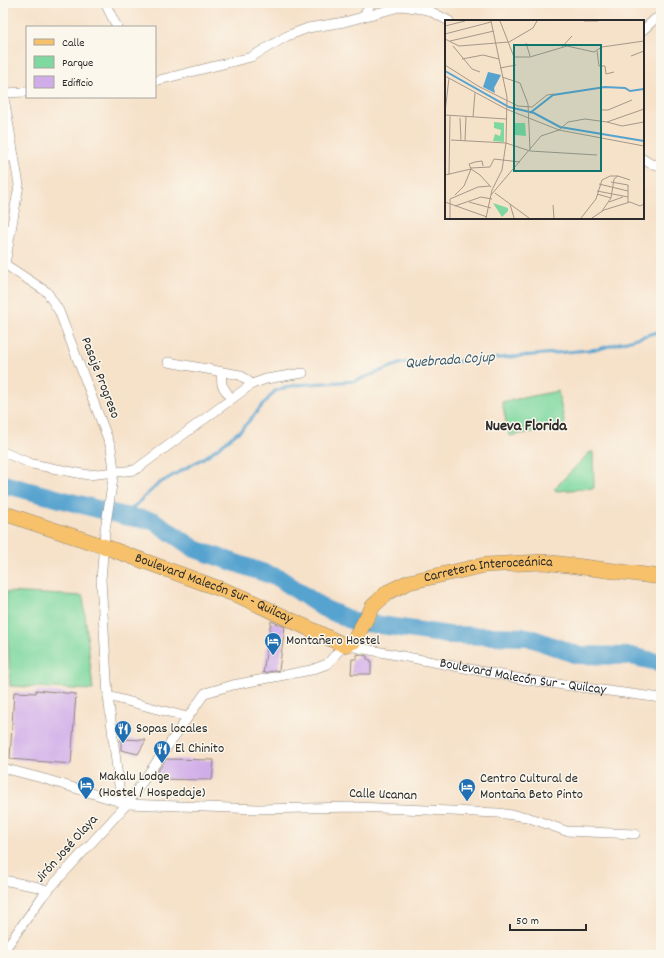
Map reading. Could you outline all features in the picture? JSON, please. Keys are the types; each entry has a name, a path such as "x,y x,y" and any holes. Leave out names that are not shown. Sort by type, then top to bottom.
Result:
{"main road":[{"name":"Boulevard Malecón Sur - Quilcay","path":"3,514 103,546 242,597 349,643"},
{"name":"Carretera Interoceánica","path":"349,643 373,606 388,592 409,582 485,565 544,562 661,576"}],"street":[{"path":"105,3 116,26"},
{"path":"363,17 371,3"},
{"path":"156,81 250,57 286,36 308,28 363,17 403,6 428,10 447,20"},
{"path":"644,29 655,19 661,18"},
{"path":"4,263 19,185 3,92 26,92"},
{"path":"3,158 14,156"},
{"path":"644,160 651,164 661,165"},
{"name":"Pasaje Progreso","path":"4,263 47,292 59,311 111,447 113,479 103,546"},
{"path":"168,362 240,375 252,384"},
{"path":"221,372 222,386 231,399"},
{"path":"3,452 32,464 113,479 135,470 252,384 266,379 303,373"},
{"path":"103,546 101,580 108,696 124,803"},
{"name":"Boulevard Malecón Sur - Quilcay","path":"349,643 527,680 661,698"},
{"name":"Jirón José Olaya","path":"3,952 48,891 124,803 205,693 233,685 311,670 326,664 349,643"},
{"path":"108,696 187,717"},
{"name":"Calle Ucanan","path":"3,768 124,803 258,809 356,807 498,813 527,817 566,831 635,834"},
{"path":"3,880 38,887 48,891"}],"green space":[{"path":"558,391 565,426 509,436 502,402"},
{"path":"590,452 593,452 594,488 555,490 555,488"},
{"path":"6,592 83,596 93,690 10,686"}],"building":[{"name":"Montañero Hostel","path":"271,621 285,627 279,670 263,673"},
{"path":"357,654 367,656 367,659 371,660 371,674 351,674 352,659 357,659"},
{"path":"36,690 76,694 71,764 10,759 14,692 36,693"},
{"path":"121,739 146,740 138,754 121,750"},
{"path":"166,759 214,760 212,780 152,779"}],"waterway":[{"name":"Quebrada Cojup","path":"124,516 158,484 207,456 241,430 275,391 295,385 355,381 402,363 467,361 599,349 661,331"},
{"path":"3,484 124,516 154,521 195,549 279,578 323,608 353,621 449,635 528,637 577,655 631,656 661,663"}],"place":[{"name":"Montañero Hostel","path":"273,656"},
{"name":"Sopas locales","path":"123,744"},
{"name":"El Chinito","path":"162,764"},
{"name":"Makalu Lodge (Hostel / Hospedaje)","path":"86,800"},
{"name":"Centro Cultural de Montaña Beto Pinto","path":"467,802"}],"district":[{"name":"Nueva Florida","path":"526,426"}]}
